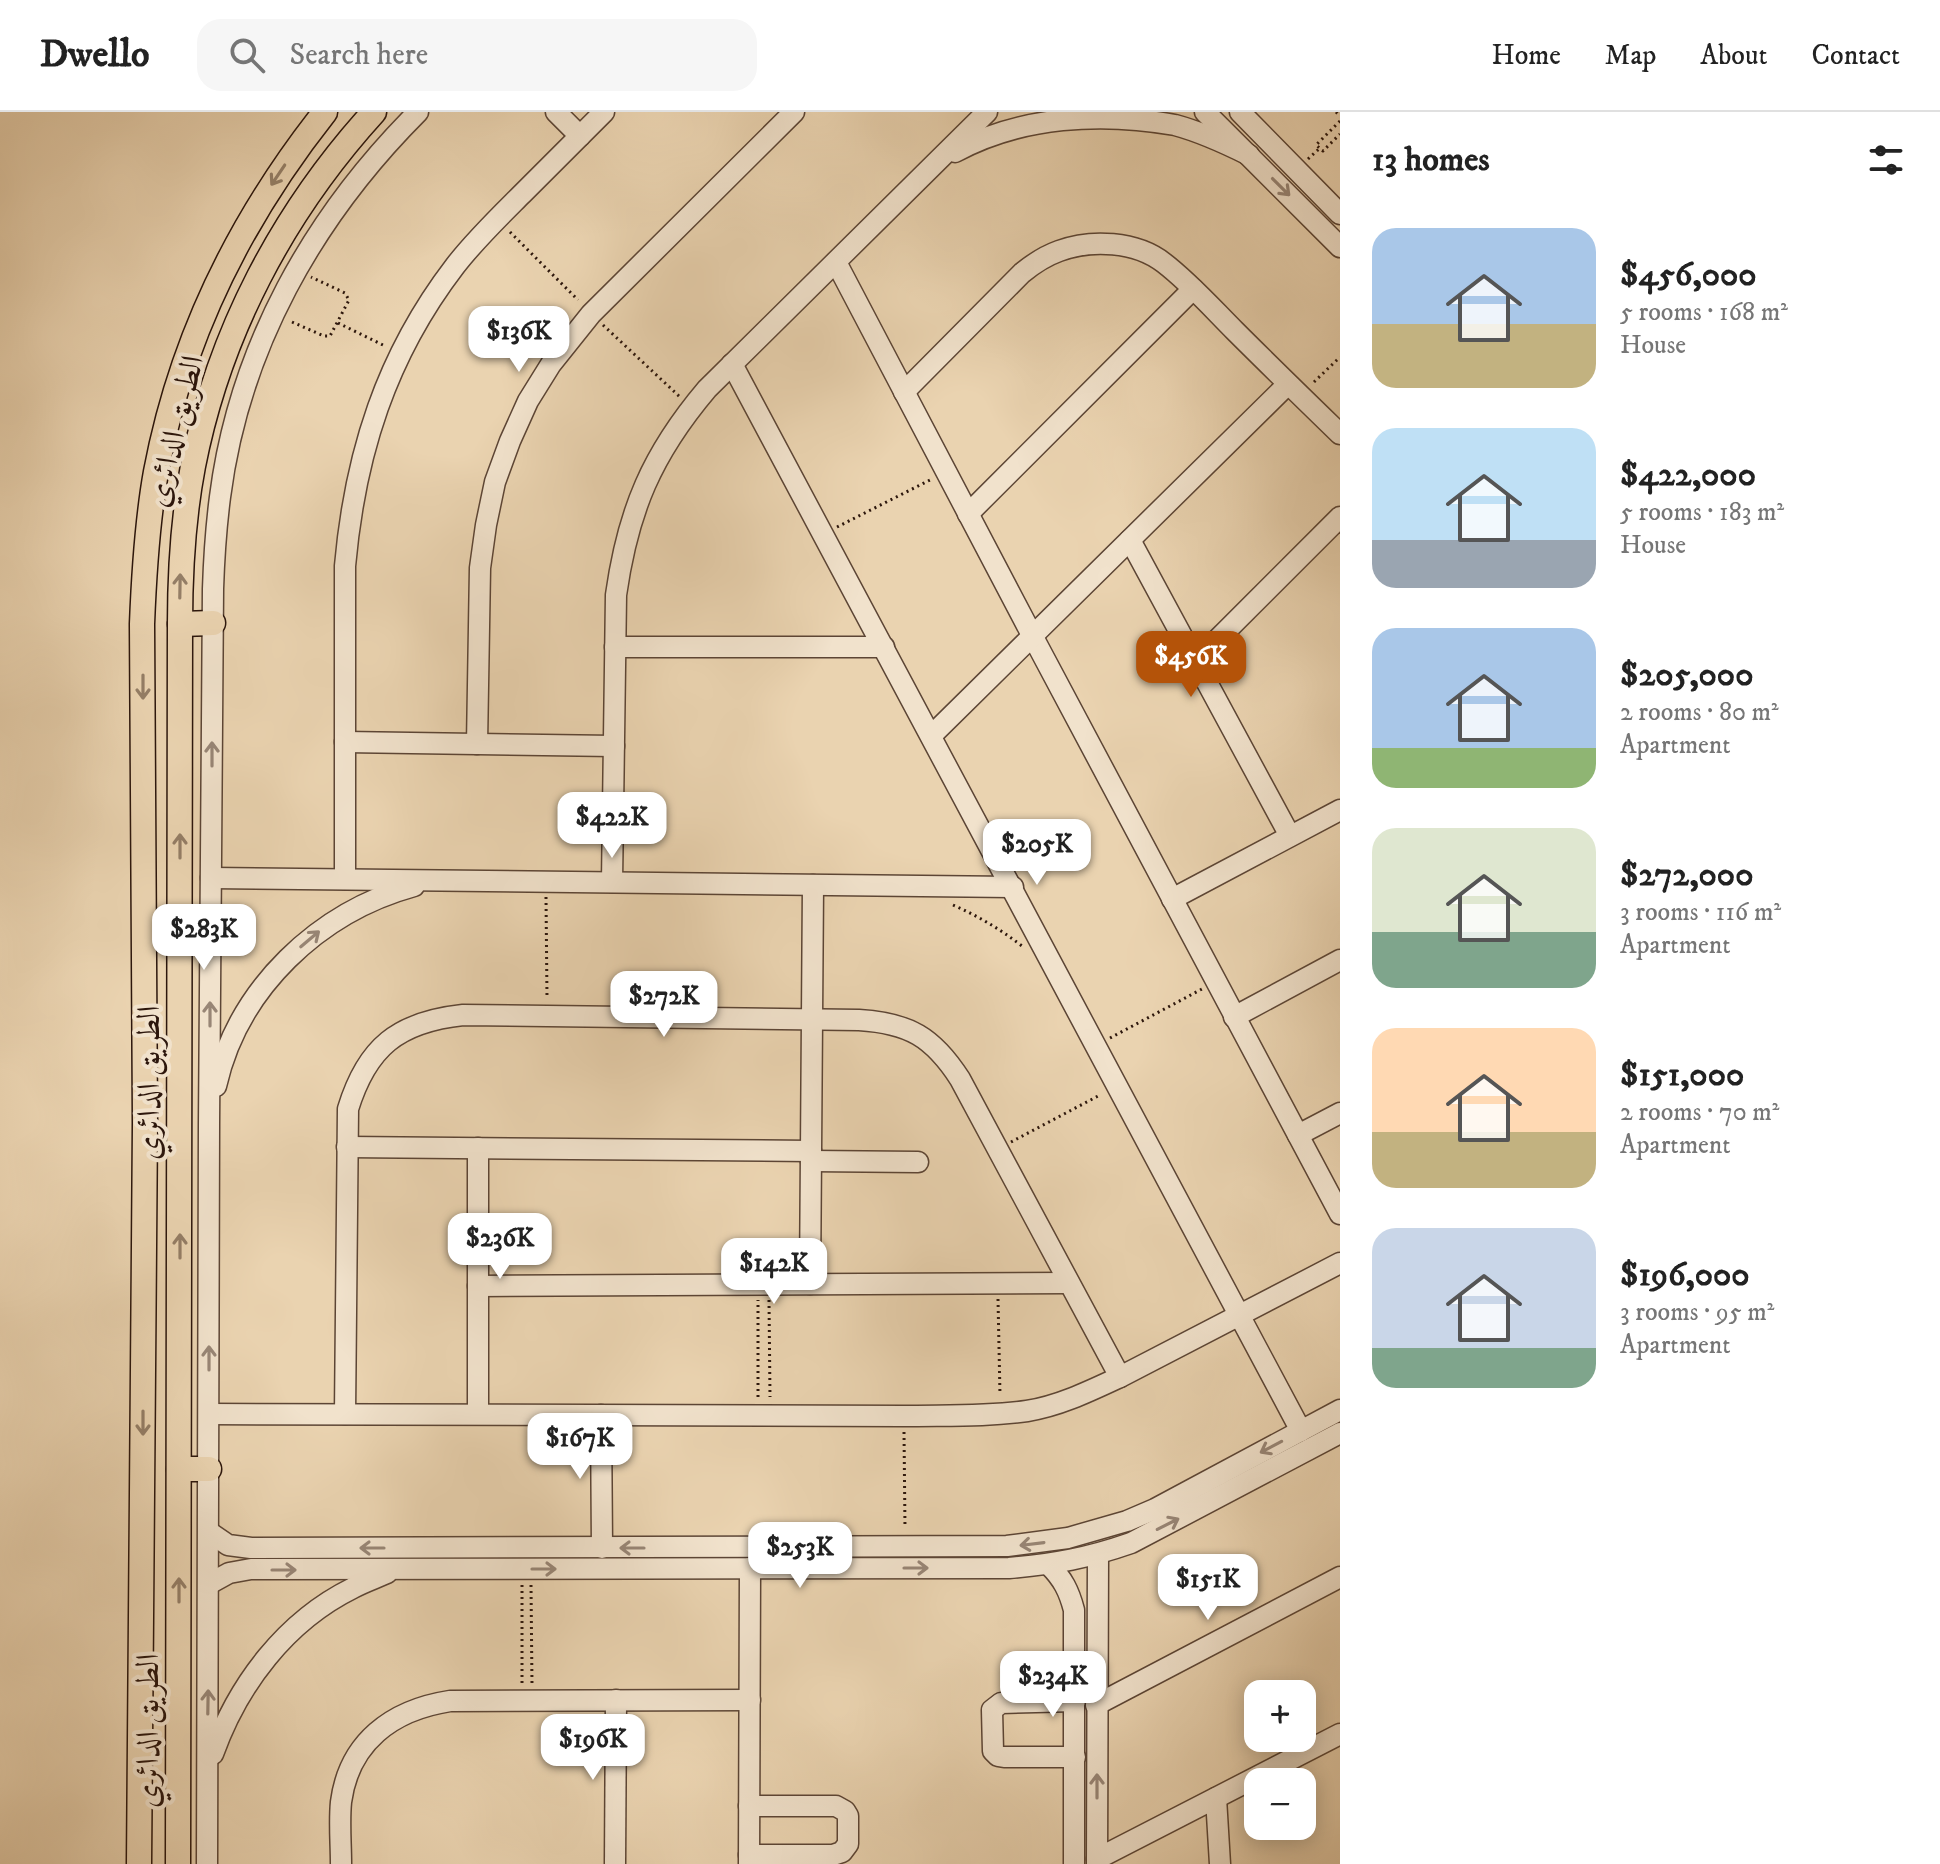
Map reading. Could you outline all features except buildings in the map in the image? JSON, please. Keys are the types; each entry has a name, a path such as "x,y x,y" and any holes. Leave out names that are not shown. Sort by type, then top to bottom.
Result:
{"main road":[{"name":"الطريق الدائري","path":"139,1864 145,1123 142,624 148,523 156,472 181,374 218,280 267,191 325,112"},
{"name":"الطريق الدائري","path":"178,1864 180,571 189,492 205,415 240,315 290,221 320,177 374,112"},
{"path":"180,624 213,623"},
{"path":"145,1123 180,1123"},
{"path":"179,1469 209,1469"}],"street":[{"path":"207,1864 213,623 215,542 220,495 240,403 273,314 296,270 339,202 366,167 418,112"},
{"path":"556,112 580,136"},
{"path":"345,879 345,566 355,486 377,407 401,354 432,298 456,265 482,234 604,112"},
{"path":"477,744 480,568 486,525 495,482 528,401 551,364 591,314 794,112"},
{"path":"612,882 616,595 621,556 645,482 663,447 707,389 987,112"},
{"path":"1205,112 1340,247"},
{"path":"1240,112 1340,214"},
{"path":"937,161 973,142 1012,127 1052,118 1092,115 1133,116 1173,124 1212,137 1249,155"},
{"path":"904,392 1022,273 1039,260 1079,245 1101,243 1143,252 1162,261 1340,434"},
{"path":"836,262 1340,1214"},
{"path":"968,514 1193,289"},
{"path":"732,364 1301,1431"},
{"path":"931,736 1130,540 1294,390"},
{"path":"1196,661 1340,517"},
{"path":"1130,540 1290,836"},
{"path":"615,647 884,647"},
{"path":"345,742 614,746"},
{"path":"1172,899 1340,810"},
{"path":"211,878 1013,887"},
{"path":"209,1125 216,1081 231,1039 253,1000 280,965 313,935 351,910 392,892 435,880"},
{"path":"810,1284 813,885"},
{"path":"1234,1017 1340,960"},
{"path":"345,1414 348,1109 356,1083 369,1060 388,1041 411,1027 436,1018 463,1015 812,1019 884,1022 907,1029 947,1058 960,1079 1120,1377"},
{"path":"1298,1135 1340,1113"},
{"path":"347,1147 811,1156 918,1162"},
{"path":"478,1148 478,1414"},
{"path":"209,1414 903,1416 1000,1414 1030,1410 1091,1391 1340,1263"},
{"path":"478,1286 1069,1283"},
{"path":"209,1532 228,1545 251,1548 1007,1546 1098,1531 1155,1509 1340,1410"},
{"path":"601,1415 602,1548"},
{"path":"209,1584 229,1573 251,1569 995,1568 1049,1565 1131,1543 1340,1433"},
{"path":"675,1547 675,1569"},
{"path":"1098,1554 1097,1861 1340,1734"},
{"path":"1049,1565 1063,1579 1074,1610 1074,1864"},
{"path":"749,1806 836,1806 848,1816 848,1844 842,1852 833,1855 749,1860 749,1806 750,1700 750,1568"},
{"path":"207,1769 223,1724 246,1683 276,1646 311,1615 338,1597 395,1570"},
{"path":"1096,1705 1340,1577"},
{"path":"615,1864 616,1700"},
{"path":"341,1864 341,1804 345,1781 368,1741 385,1725 405,1713 450,1701 750,1700"},
{"path":"1075,1701 1001,1703 992,1710 993,1751 998,1756 1075,1757"},
{"path":"1216,1798 1220,1864"}],"path":[{"path":"1339,116 1316,145 1323,151 1340,134"},
{"path":"273,314 327,337 338,323 349,300 347,295 296,270"},
{"path":"338,323 401,354"},
{"path":"1294,390 1340,357"},
{"path":"823,535 946,472"},
{"path":"545,882 547,1015"},
{"path":"950,903 1007,934 1027,950"},
{"path":"1096,1045 1216,982"},
{"path":"997,1149 1118,1086"},
{"path":"998,1283 1000,1414"},
{"path":"764,1284 764,1415"},
{"path":"764,1284 764,1415"},
{"path":"903,1416 905,1547"},
{"path":"526,1569 527,1701"},
{"path":"526,1569 527,1701"}]}
